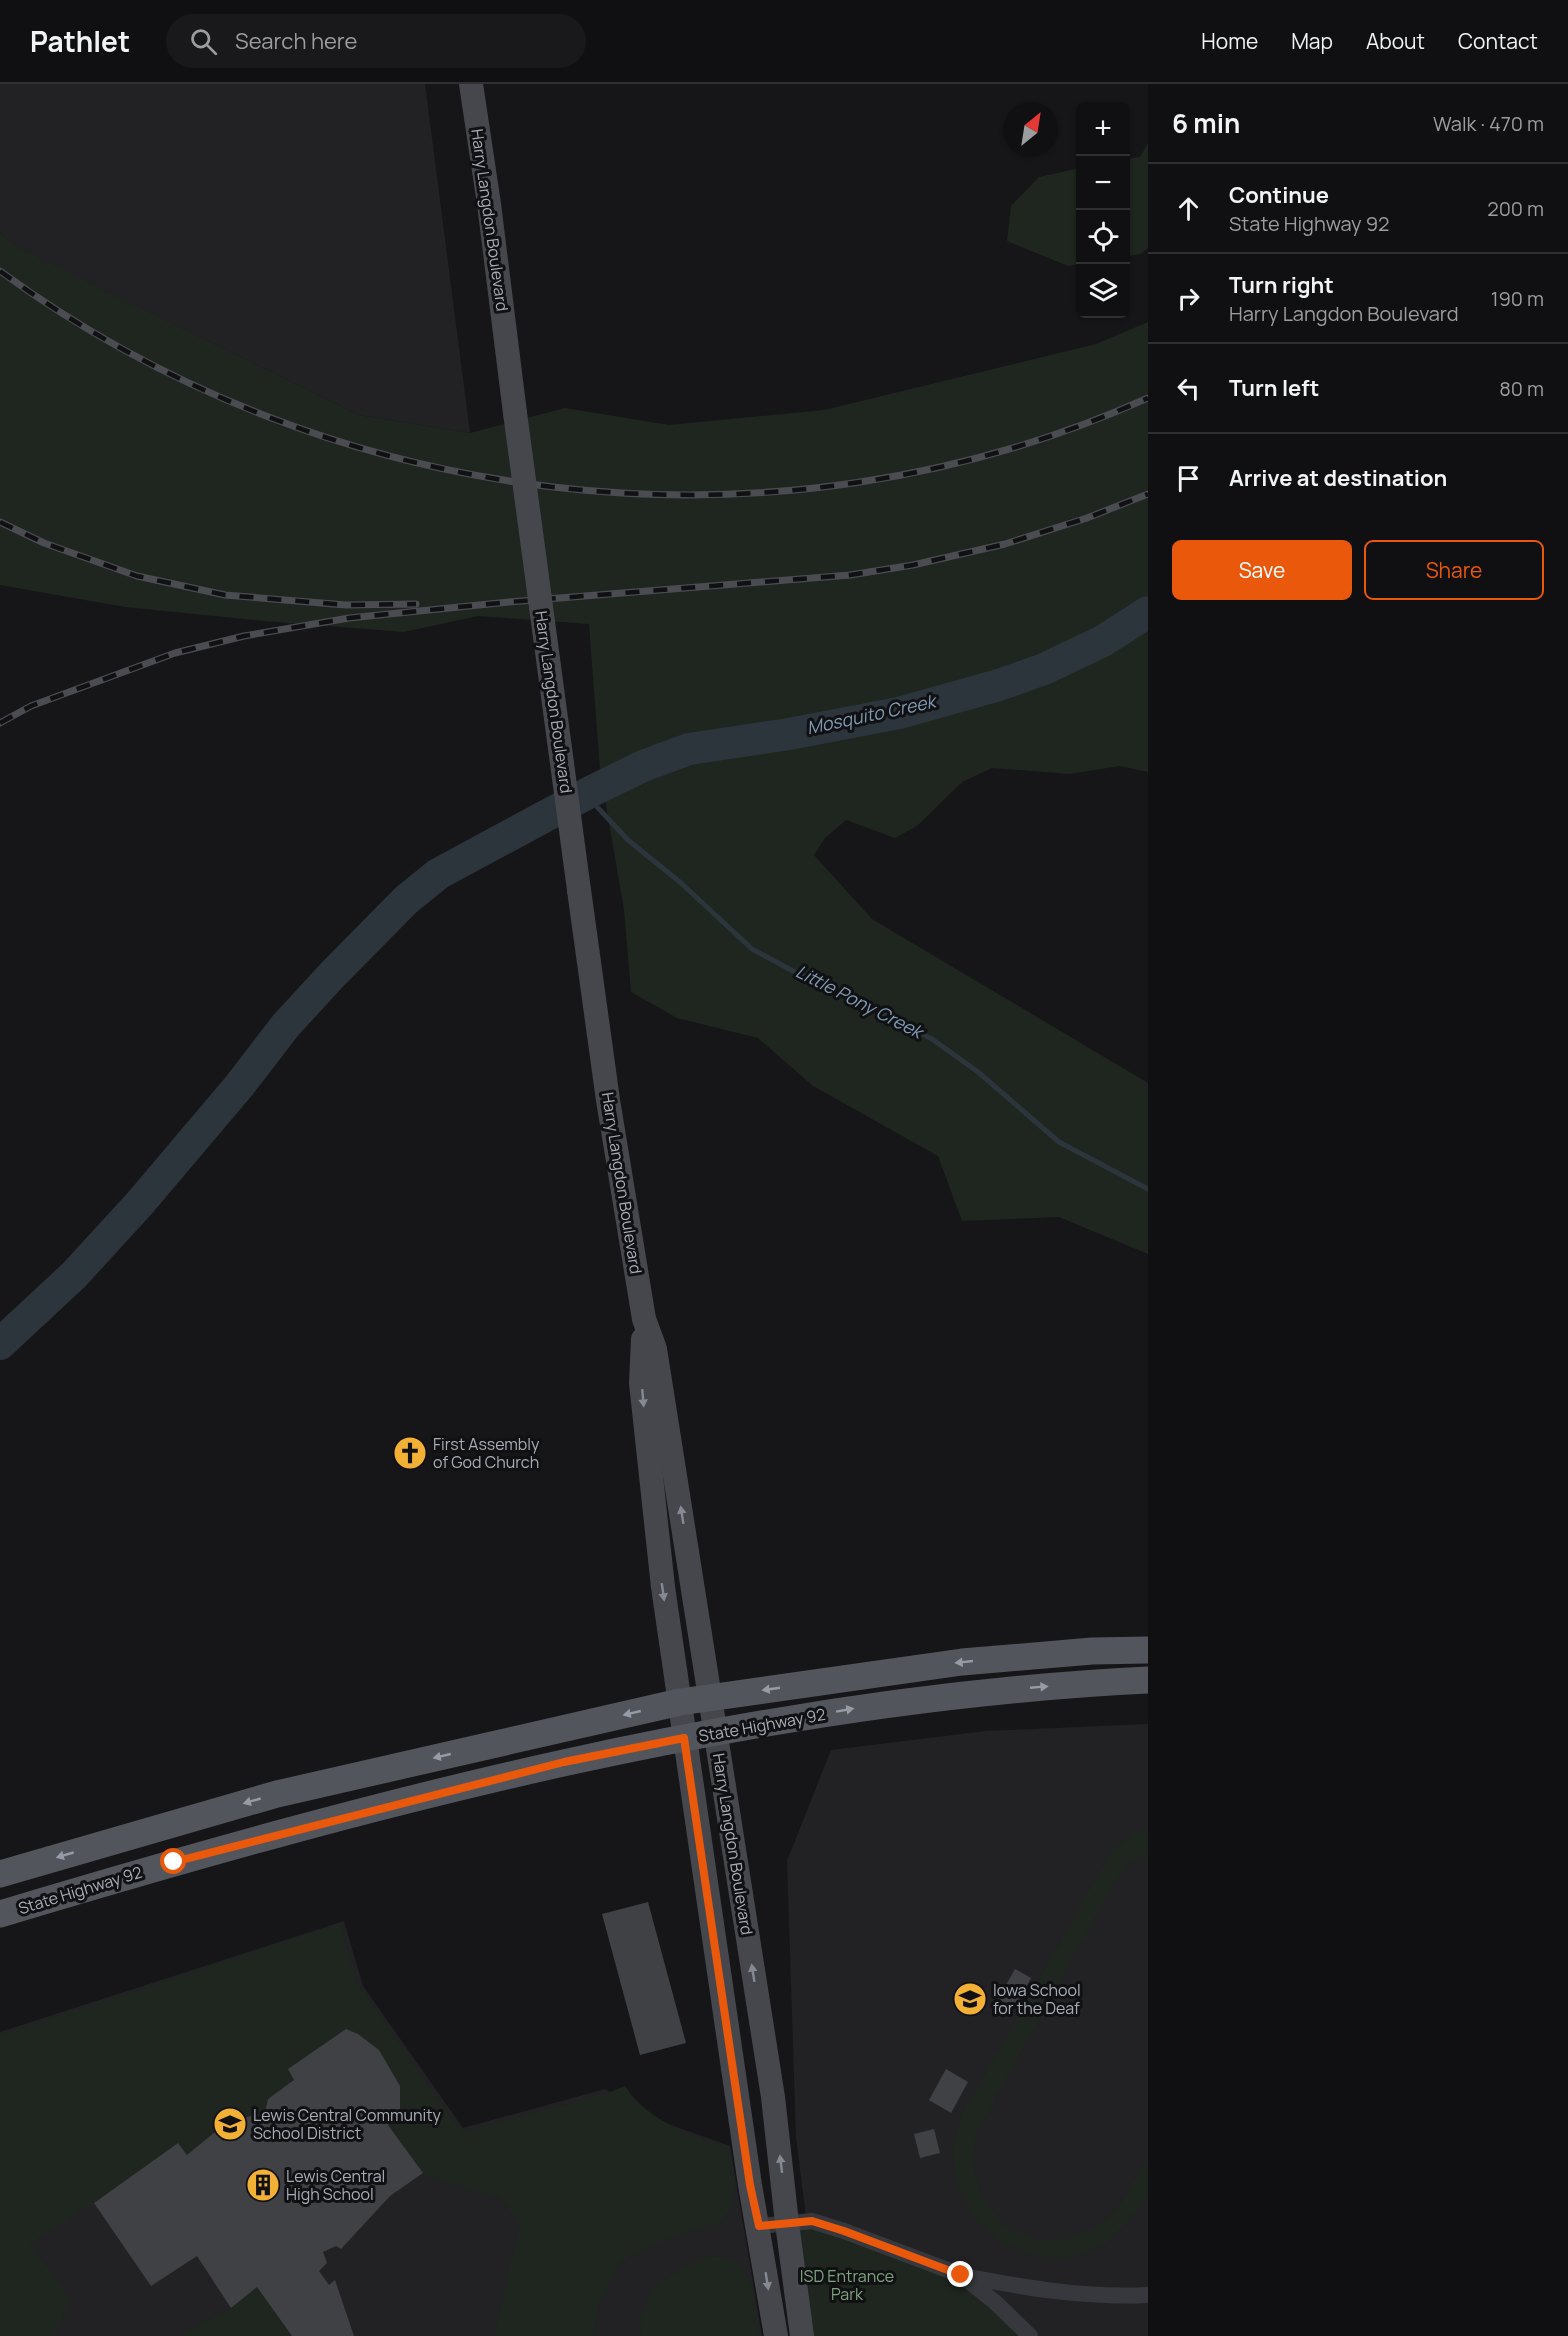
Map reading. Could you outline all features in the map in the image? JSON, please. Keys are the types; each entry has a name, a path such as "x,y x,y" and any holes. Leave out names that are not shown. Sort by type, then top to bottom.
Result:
{"main road":[{"name":"Harry Langdon Boulevard","path":"471,84 489,204 608,1100 644,1319 655,1349 773,2097 802,2336"},
{"name":"Harry Langdon Boulevard","path":"644,1319 641,1383 663,1587 750,2185 759,2226 776,2336"},
{"name":"State Highway 92","path":"0,1874 277,1794 681,1702 962,1662 1082,1652 1148,1650"},
{"name":"State Highway 92","path":"0,1914 174,1862 564,1762 872,1705 1069,1684 1148,1680"}],"street":[{"path":"759,2226 812,2221 961,2275 1078,2294 1148,2295"},
{"path":"961,2275 995,2302 1030,2336"}],"shaded area":[{"path":"0,84 425,84 470,433 359,415 16,247 0,233"},
{"name":"Iowa School for the Deaf","path":"1148,1724 1148,2336 821,2336 796,2137 787,1861 831,1750 986,1731"},
{"name":"Lewis Central Community School District","path":"344,1921 363,1986 463,2128 605,2089 657,2120 730,2146 762,2336 0,2336 0,2032"}],"green space":[{"path":"1148,143 1148,248 1140,254 1130,255 1130,158 1140,157"},
{"path":"1076,169 1076,265 1068,266 1007,241 1011,206 1039,177"},
{"path":"0,233 17,247 359,415 470,433 565,408 669,425 824,410 1096,344 1148,322 1148,772 1120,766 1069,774 992,768 962,782 917,826 895,838 846,820 825,838 814,855 872,919 1148,1083 1148,1254 1059,1217 962,1221 938,1156 813,1086 758,1038 677,1018 631,992 624,910 600,770 589,624 478,616 404,632 125,607 0,585"},
{"path":"1148,1830 1148,1856 1131,1862 1113,1884 977,2132 972,2157 981,2196 1006,2226 1041,2241 1076,2237 1098,2226 1120,2205 1148,2156 1148,2195 1142,2206 1106,2244 1072,2258 1036,2257 1003,2243 974,2217 956,2183 952,2151 962,2115 1113,1849 1134,1833"},
{"path":"340,1923 356,1981 461,2132 602,2095 625,2086 634,2098 658,2118 686,2133 730,2149 735,2177 733,2205 720,2223 671,2237 621,2261 600,2303 592,2336 494,2336 520,2225 501,2199 424,2175 388,2125 400,2114 400,2086 379,2050 358,2034 268,2099 265,2112 244,2118 223,2141 215,2132 187,2155 178,2143 94,2203 30,2244 70,2299 55,2336 0,2336 0,2035"},
{"name":"ISD Entrance Park","path":"812,2221 961,2275 1030,2336 802,2336 787,2223"},
{"path":"708,2257 727,2258 744,2272 753,2292 760,2336 641,2336 640,2315 654,2288 682,2267"},
{"path":"257,2287 292,2336 176,2336 231,2308"}],"building":[{"path":"648,1902 686,2043 640,2055 602,1914"},
{"path":"1015,1969 1031,1978 1015,2008 998,1999"},
{"name":"Lewis Central High School","path":"346,2029 358,2034 379,2050 400,2086 400,2114 388,2125 423,2173 390,2196 341,2249 336,2246 323,2252 327,2263 319,2271 329,2285 335,2280 354,2336 292,2336 257,2287 231,2308 197,2256 151,2286 94,2203 178,2143 187,2155 215,2132 223,2141 244,2118 265,2112 268,2099 294,2080 288,2069"},
{"path":"946,2069 968,2082 951,2113 929,2100"},
{"path":"934,2129 940,2153 920,2158 914,2134"}],"waterway":[{"name":"Mosquito Creek","path":"0,1344 74,1275 140,1203 239,1086 286,1025 332,975 406,900 438,874 592,791 643,766 689,749 789,734 899,713 999,685 1044,669 1103,641 1148,612"},
{"name":"Little Pony Creek","path":"586,795 628,840 681,883 752,949 793,971 855,998 932,1039 978,1072 1059,1142 1148,1189"}],"railway":[{"path":"0,271 129,352 266,416 410,461 558,488 707,495 857,482 1005,450 1148,398"},
{"path":"0,723 31,706 175,653 244,636 349,618 509,602 850,575 913,565 1005,544 1087,518 1148,494"},
{"path":"0,522 44,543 137,576 225,595 346,605 416,604"}],"place":[{"name":"First Assembly of God Church","path":"410,1453"},
{"name":"Iowa School for the Deaf","path":"970,1999"},
{"name":"Lewis Central Community School District","path":"230,2124"},
{"name":"Lewis Central High School","path":"263,2185"}],"route":[{"path":"174,1862 564,1762 684,1738 750,2185 759,2226 812,2221 961,2275"}]}
